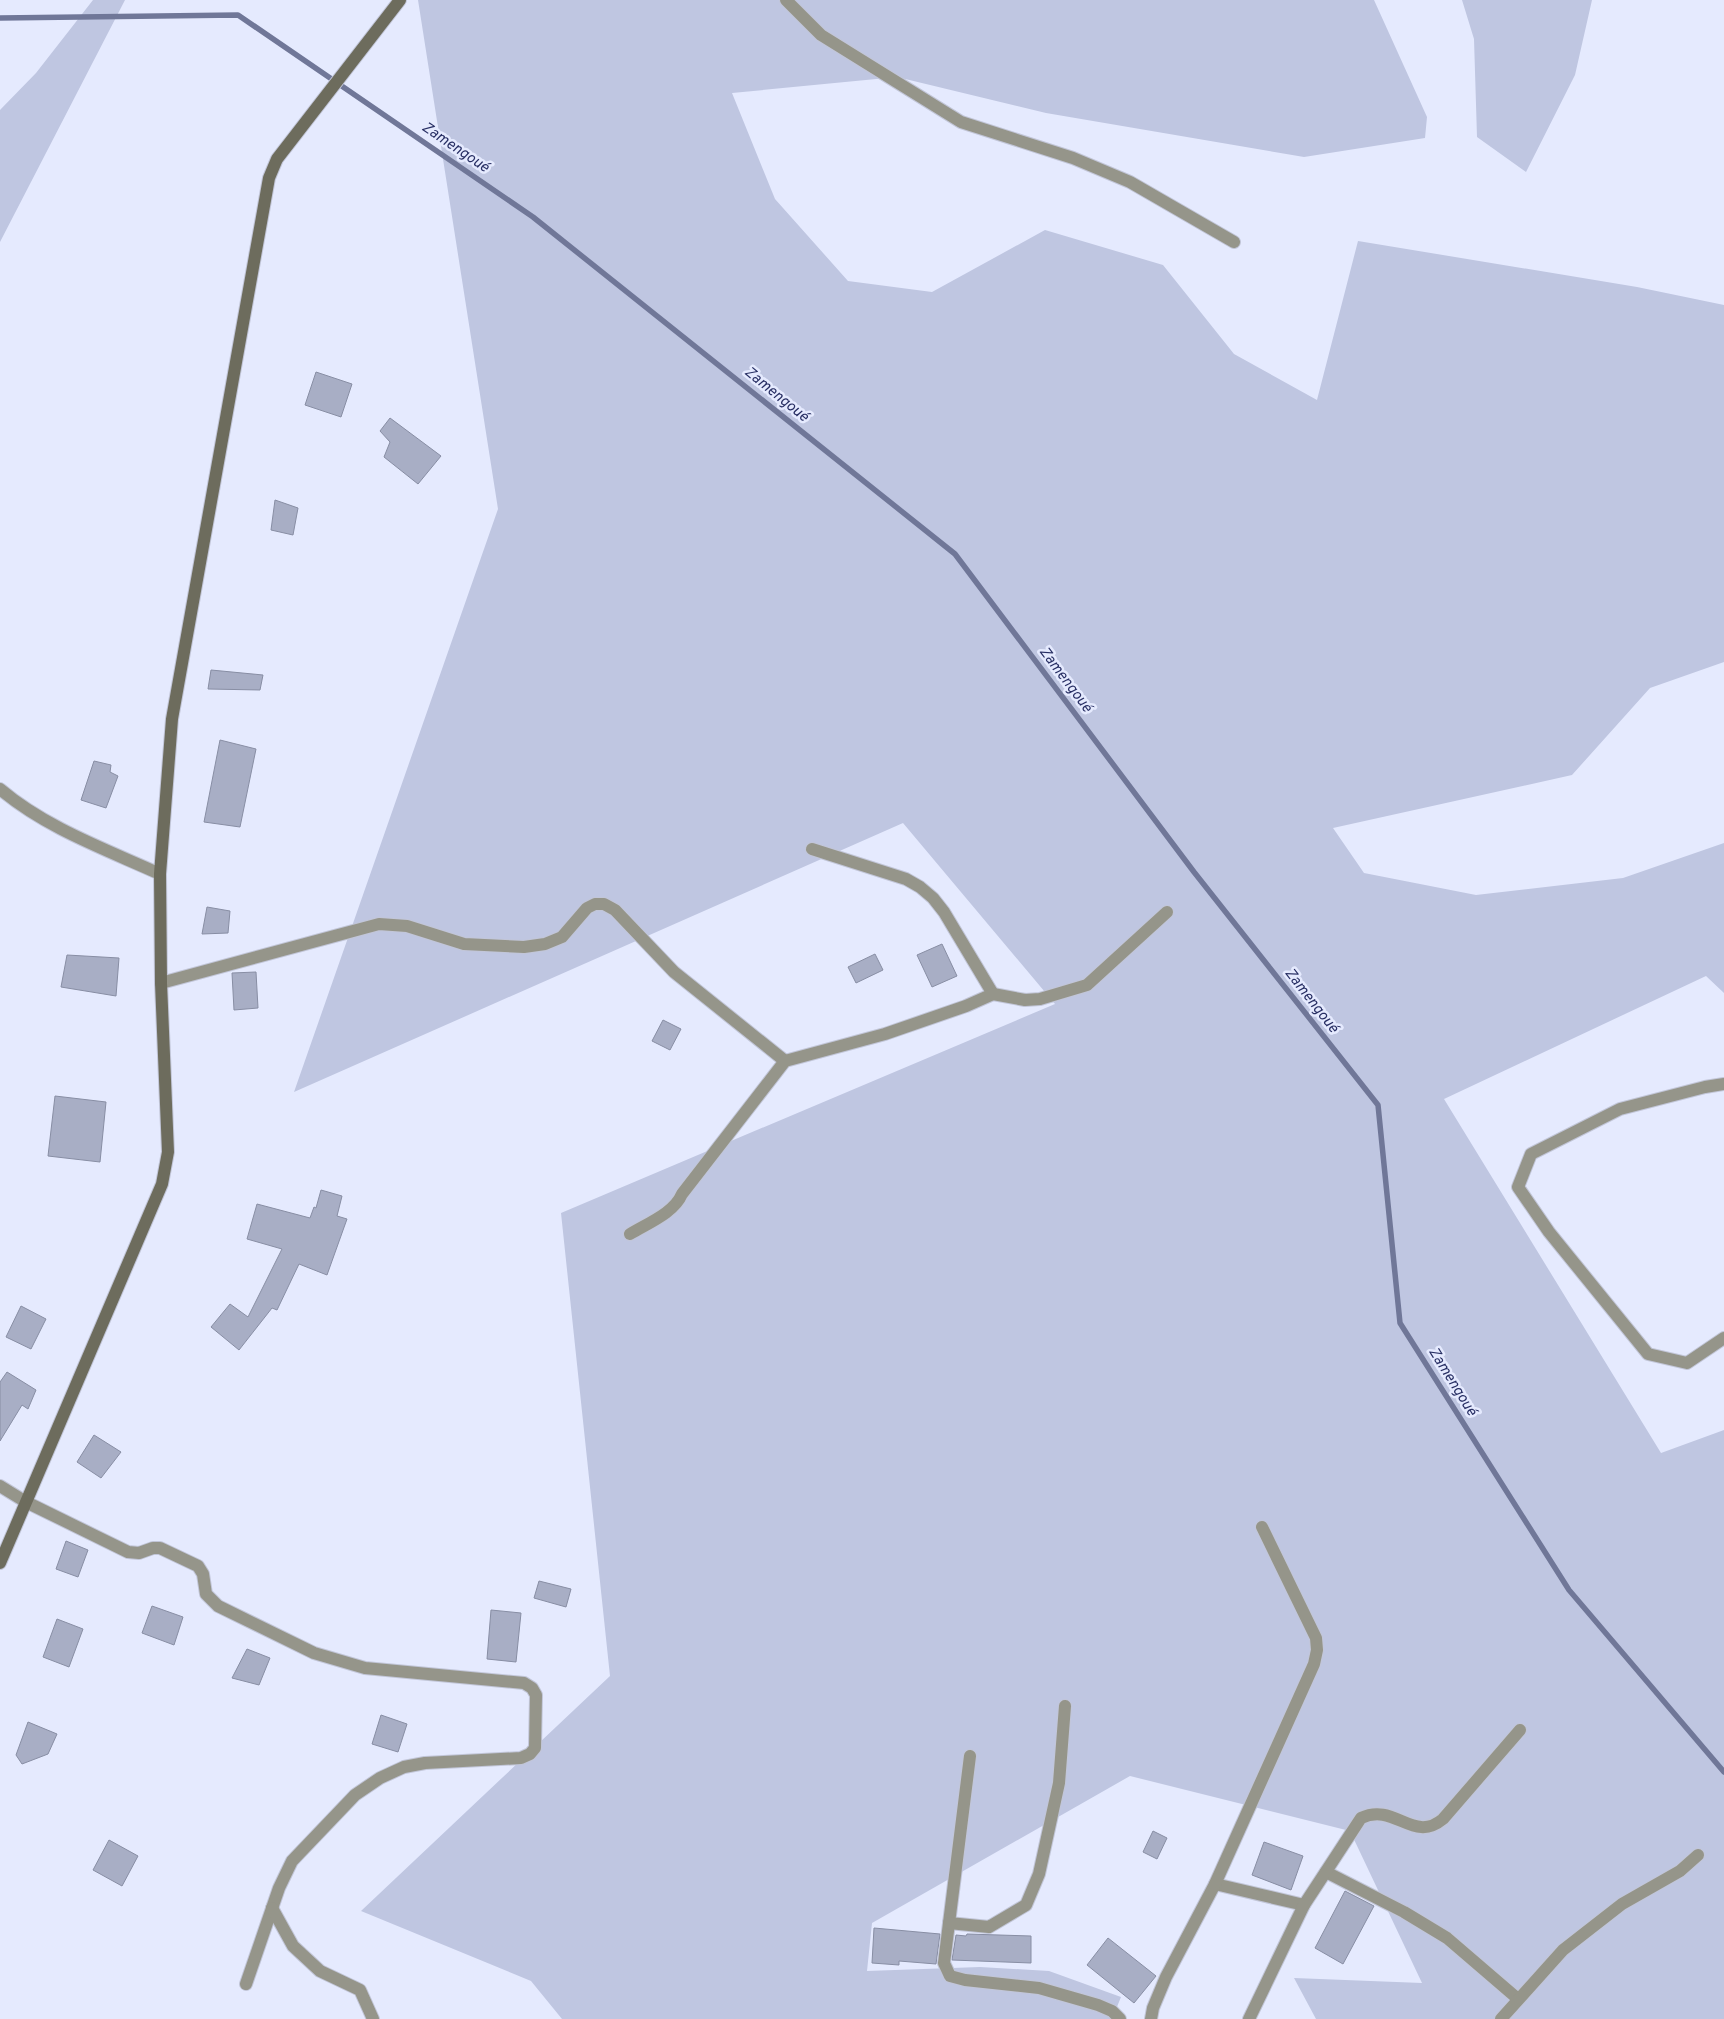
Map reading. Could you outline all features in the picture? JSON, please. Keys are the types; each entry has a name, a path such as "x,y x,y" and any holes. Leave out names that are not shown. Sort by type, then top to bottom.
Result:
{"street":[{"path":"0,1563 162,1184 168,1152 161,984 160,874 172,719 269,178 277,159 400,0"},
{"path":"786,0 821,35 961,122 1073,158 1130,182 1234,242"},
{"path":"0,789 43,820 160,874"},
{"path":"812,849 906,879 926,893 944,912 993,994"},
{"path":"161,984 379,924 407,926 464,944 524,947 545,944 562,937 587,908 595,904 604,904 615,910 674,972 785,1061"},
{"path":"630,1234 670,1210 678,1203 682,1194 785,1061 885,1034 966,1006 993,994 1025,1000 1040,999 1087,985 1167,912"},
{"path":"1724,1084 1620,1109 1531,1154 1518,1187 1549,1232 1648,1354 1687,1363 1724,1338"},
{"path":"0,1486 26,1502 128,1552 139,1553 153,1548 160,1548 198,1566 202,1574 206,1594 218,1606 314,1653 365,1668 524,1683 532,1688 536,1695 535,1748 530,1754 520,1758 425,1763 404,1767 380,1778 354,1795 292,1860 272,1908 246,1984"},
{"path":"1151,2019 1153,2008 1166,1977 1215,1884 1314,1664 1317,1650 1316,1638 1262,1527"},
{"path":"948,1923 989,1927 1026,1905 1039,1874 1059,1783 1065,1706"},
{"path":"1249,2019 1304,1905 1361,1818 1371,1813 1382,1814 1424,1829 1436,1826 1520,1730"},
{"path":"970,1756 944,1964 950,1976 965,1980 1039,1988 1098,2005 1112,2011 1120,2019"},
{"path":"1501,2019 1563,1950 1622,1904 1680,1871 1698,1855"},
{"path":"1326,1872 1404,1912 1447,1938 1518,1999"},
{"path":"1215,1884 1304,1905"},
{"path":"272,1908 293,1946 320,1971 360,1990 373,2019"}],"shaded area":[{"path":"93,0 125,0 0,242 0,110 36,73"},
{"path":"418,0 1374,0 1427,117 1425,138 1304,157 1046,113 897,77 732,93 775,199 848,281 932,292 1045,230 1163,265 1234,354 1317,400 1358,241 1637,287 1724,305 1724,662 1650,688 1572,775 1333,828 1364,873 1476,895 1623,878 1724,843 1724,993 1706,976 1444,1099 1661,1453 1724,1430 1724,2019 1316,2019 1294,1978 1422,1983 1350,1831 1130,1776 872,1923 867,1971 980,1967 1049,1971 1121,1997 1112,2019 562,2019 531,1981 361,1911 610,1676 561,1213 1055,1004 903,823 294,1092 498,509"},
{"path":"1462,0 1592,0 1575,75 1526,172 1477,137 1474,39"}],"building":[{"path":"316,372 352,384 341,417 305,405"},
{"path":"390,418 441,456 418,484 384,457 390,442 380,431"},
{"path":"275,500 298,508 293,535 271,530"},
{"path":"211,670 263,675 260,690 208,689"},
{"path":"220,740 256,749 240,827 204,822"},
{"path":"94,761 111,765 110,772 118,776 106,808 81,800"},
{"path":"207,907 230,911 228,933 202,934"},
{"path":"942,944 957,976 932,987 917,955"},
{"path":"875,954 883,970 856,983 848,967"},
{"path":"67,955 119,958 116,996 61,987"},
{"path":"256,972 258,1008 234,1010 232,973"},
{"path":"663,1020 681,1029 670,1050 652,1041"},
{"path":"55,1096 106,1102 100,1162 48,1156"},
{"path":"321,1190 342,1196 337,1216 347,1219 327,1275 299,1264 277,1310 272,1308 239,1350 211,1327 230,1304 248,1317 282,1249 247,1239 257,1204 310,1218 314,1207 316,1208"},
{"path":"21,1306 46,1319 31,1349 6,1337"},
{"path":"7,1372 36,1390 28,1409 22,1405 0,1441 0,1382"},
{"path":"94,1435 121,1452 101,1478 77,1462"},
{"path":"66,1541 88,1550 78,1577 56,1569"},
{"path":"539,1581 571,1589 566,1607 534,1598"},
{"path":"152,1606 183,1617 174,1645 142,1633"},
{"path":"491,1610 521,1613 516,1662 487,1659"},
{"path":"57,1619 83,1629 69,1667 43,1657"},
{"path":"247,1649 270,1658 259,1685 232,1678"},
{"path":"381,1715 407,1724 398,1752 372,1744"},
{"path":"28,1722 57,1734 48,1754 22,1764 16,1755"},
{"path":"1153,1831 1167,1838 1157,1859 1143,1852"},
{"path":"109,1840 138,1856 122,1886 93,1870"},
{"path":"1264,1842 1303,1856 1291,1890 1252,1875"},
{"path":"1345,1891 1374,1906 1343,1964 1315,1948"},
{"path":"874,1928 940,1934 936,1964 899,1961 899,1965 872,1963"},
{"path":"967,1934 1031,1936 1031,1963 952,1960 956,1935 966,1936"},
{"path":"1108,1938 1156,1976 1134,2003 1087,1965"}],"waterway":[{"name":"Zamengoué","path":"0,18 238,15 533,217 955,554 1194,872 1378,1105 1400,1323 1569,1590 1724,1772"}]}
